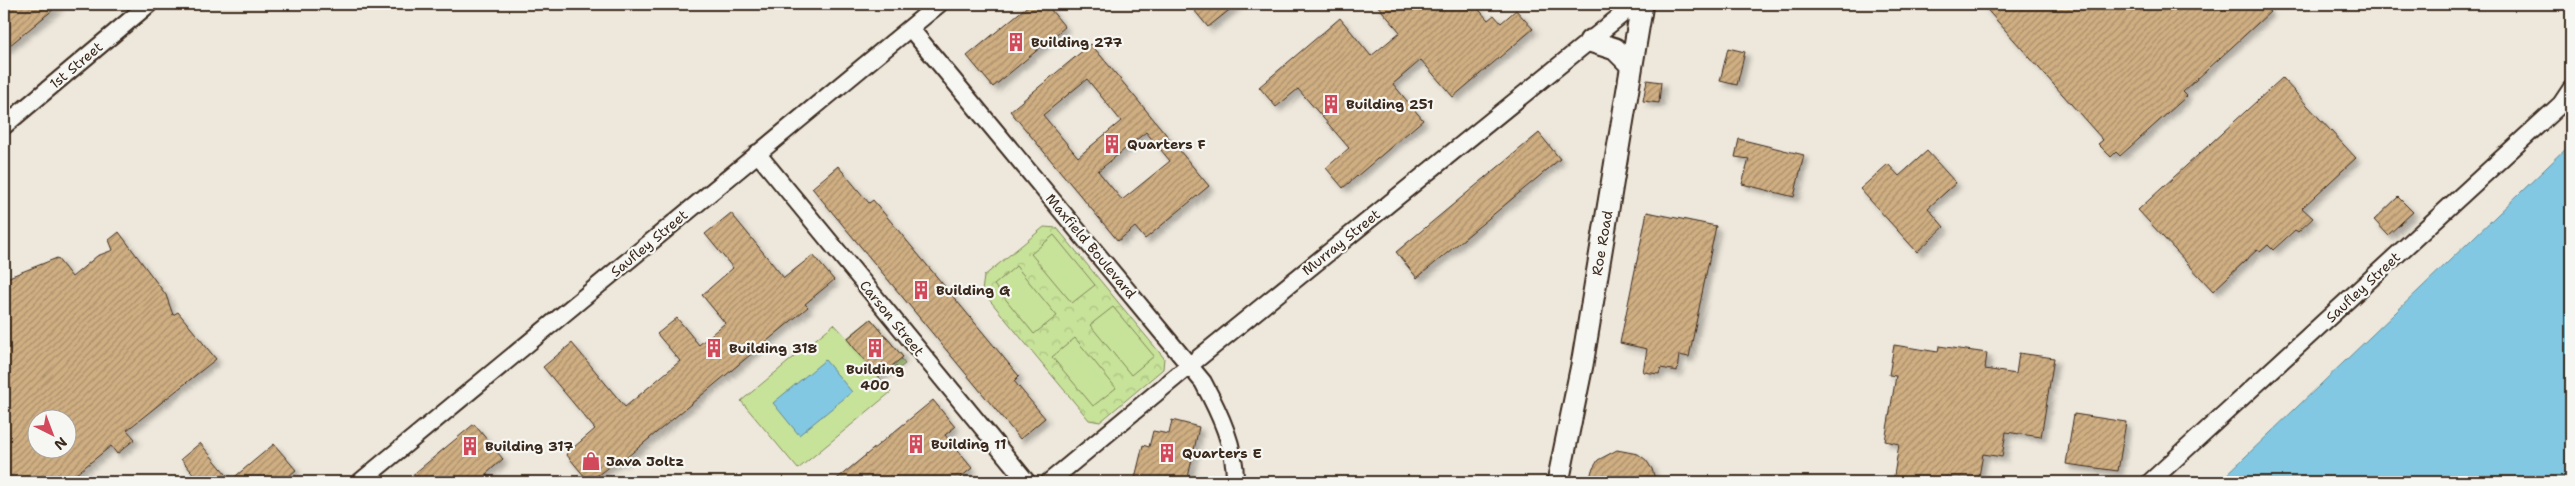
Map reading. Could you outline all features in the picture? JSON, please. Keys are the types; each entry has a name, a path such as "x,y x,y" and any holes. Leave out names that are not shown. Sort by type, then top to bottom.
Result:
{"street":[{"name":"1st Street","path":"4,126 149,4"},
{"name":"Saufley Street","path":"360,482 939,4"},
{"name":"Murray Street","path":"1049,482 1190,364 1635,4"},
{"name":"Roe Road","path":"1558,482 1582,365 1642,4"},
{"name":"Maxfield Boulevard","path":"910,28 1190,364 1218,410 1231,450 1235,482"},
{"path":"1590,41 1615,48 1631,65"},
{"name":"Saufley Street","path":"2150,482 2561,104 2571,89"},
{"name":"Carson Street","path":"757,154 1027,482"}],"green space":[{"path":"1044,227 1057,228 1164,358 1163,369 1100,422 1089,420 982,291 984,276"},
{"path":"1054,235 1095,285 1072,303 1031,254"},
{"path":"1016,266 1057,316 1034,334 994,285"},
{"path":"1113,307 1154,356 1131,375 1090,325"},
{"path":"871,319 903,357 901,359 905,364 898,369 894,364 879,377 891,392 798,469 741,401 834,324 847,338"},
{"path":"1075,338 1116,388 1093,406 1052,357"}],"water":[{"path":"2571,144 2571,482 2219,482"},
{"path":"825,360 852,392 799,435 773,403"}],"building":[{"path":"4,4 60,4 4,50"},
{"name":"Building 277","path":"1030,4 1046,4 1065,27 993,87 967,56"},
{"path":"1189,4 1237,4 1208,27"},
{"path":"1376,4 1474,4 1488,20 1494,15 1501,23 1516,10 1533,29 1453,97 1421,60 1393,84 1423,120 1343,188 1326,168 1349,148 1298,89 1276,107 1259,87 1340,18 1371,56 1400,32"},
{"path":"1982,4 2262,4 2270,12 2183,92 2187,96 2120,156 2116,152 2111,157 2098,144 2103,140"},
{"name":"Quarters F","path":"1091,44 1209,186 1145,239 1135,227 1118,241 1010,111","holes":["1087,79 1121,121 1078,157 1043,115","1146,132 1170,161 1122,200 1098,171"]},
{"path":"1728,48 1745,52 1737,85 1720,81"},
{"path":"2282,78 2356,158 2302,208 2313,218 2298,232 2295,230 2273,250 2268,245 2260,252 2258,249 2213,291 2138,210"},
{"path":"1647,80 1661,82 1659,103 1643,101"},
{"path":"1539,133 1560,159 1417,278 1396,252"},
{"path":"1739,139 1804,155 1794,197 1742,184 1749,159 1735,157"},
{"path":"1927,151 1956,183 1928,208 1944,227 1917,252 1860,189 1888,164 1899,176"},
{"name":"Building G","path":"838,166 869,203 873,200 1019,376 1014,381 1045,418 1020,439 812,188"},
{"path":"2398,197 2413,212 2388,235 2374,220"},
{"path":"1647,212 1716,226 1689,357 1679,355 1677,371 1661,368 1659,374 1643,372 1647,349 1620,343"},
{"name":"Building 318","path":"731,213 784,278 813,255 834,280 805,304 808,307 621,462 619,459 589,482 566,454 595,429 543,367 572,343 625,407 680,361 657,334 677,318 699,345 725,323 702,295 733,268 705,234"},
{"path":"119,232 166,295 173,315 178,312 216,359 127,430 135,439 117,454 111,446 66,482 4,482 4,279 57,258 72,277 97,256 113,250 109,240"},
{"name":"Building 400","path":"871,319 903,357 878,377 847,339"},
{"path":"1894,345 1938,352 1939,346 1987,353 1985,369 2016,374 2019,353 2054,358 2041,437 2006,432 2002,457 1983,454 1978,482 1893,482 1899,444 1885,441 1896,376 1889,375"},
{"name":"Building 11","path":"933,400 955,427 945,435 972,468 955,482 833,482"},
{"path":"2074,414 2126,422 2118,471 2066,464"},
{"name":"Quarters E","path":"1172,420 1199,427 1187,482 1170,478 1169,482 1134,482 1143,445 1149,447 1153,431 1169,434"},
{"name":"Building 317","path":"474,424 503,459 486,474 493,482 404,482"},
{"path":"200,443 231,480 274,444 296,470 282,482 200,482 181,459"},
{"path":"1617,450 1638,454 1646,460 1652,469 1656,482 1589,482 1592,470 1598,460"}],"place":[{"name":"Building 277","path":"1016,42"},
{"name":"Building 251","path":"1331,104"},
{"name":"Quarters F","path":"1112,144"},
{"name":"Building G","path":"921,290"},
{"name":"Building 318","path":"714,348"},
{"name":"Building 400","path":"875,348"},
{"name":"Building 11","path":"916,444"},
{"name":"Building 317","path":"470,446"},
{"name":"Quarters E","path":"1167,453"},
{"name":"Java Joltz","path":"591,461"}]}
